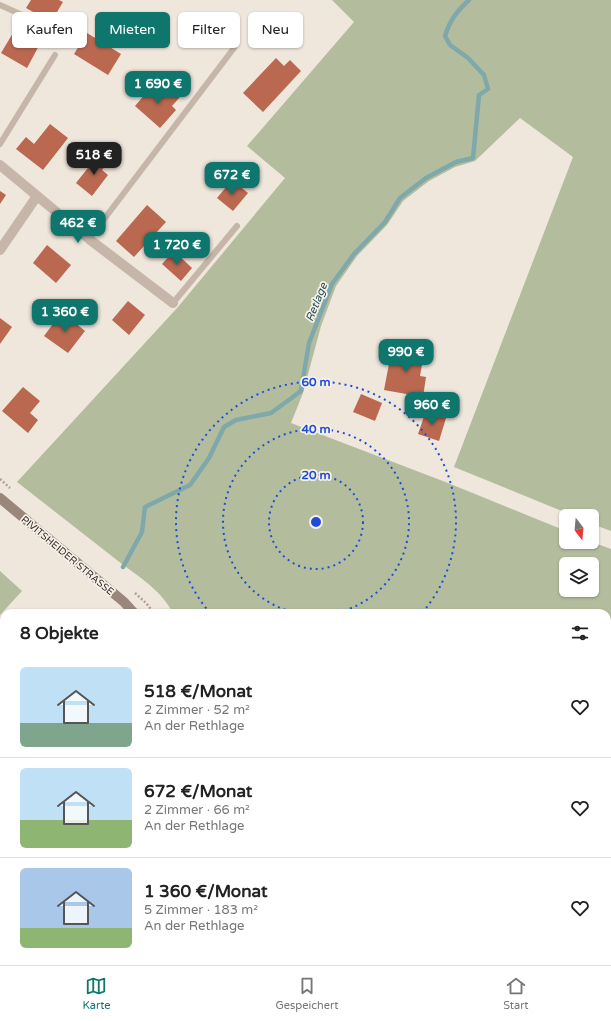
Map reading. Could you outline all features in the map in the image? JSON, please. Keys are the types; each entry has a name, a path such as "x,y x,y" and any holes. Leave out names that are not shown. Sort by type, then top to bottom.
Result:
{"main road":[{"name":"PIVITSHEIDER STRASSE","path":"0,498 124,602 130,609"}],"street":[{"path":"0,165 89,239 173,303"},
{"path":"0,250 37,196"}],"lane":[{"path":"0,5 15,12"},
{"path":"89,239 234,48"},
{"path":"0,144 55,55"},
{"path":"173,303 236,226"}],"green space":[{"path":"332,0 611,0 611,531 599,527 599,509 559,510 454,467 573,157 520,118 475,161 455,167 429,181 403,201 387,225 357,256 336,286 321,326 303,393 291,423 448,483 559,528 559,549 599,549 599,545 611,549 611,609 171,609 161,596 146,582 17,482 178,307 285,178 247,146 354,22"},
{"path":"0,571 22,591 6,609 0,609"}],"building":[{"path":"31,0 59,0 63,2 57,12 33,12 26,8"},
{"path":"87,33 95,38 95,48 111,48 121,54 108,75 74,54 78,48 87,48"},
{"path":"12,35 12,48 38,48 27,68 1,53"},
{"path":"276,58 284,66 290,60 301,71 263,112 243,93"},
{"path":"152,86 161,94 167,86 180,97 172,106 176,110 160,128 135,106"},
{"path":"50,124 68,138 43,170 16,149 26,137 34,144"},
{"path":"99,154 109,161 102,170 108,175 92,196 76,183"},
{"path":"232,180 248,193 233,211 217,198"},
{"path":"0,191 6,195 0,204"},
{"path":"147,205 166,222 134,257 116,241"},
{"path":"47,245 71,265 56,283 33,263"},
{"path":"174,251 192,268 181,281 162,264"},
{"path":"128,301 145,315 129,335 112,320"},
{"path":"62,312 85,331 68,353 44,336"},
{"path":"0,318 12,327 0,344"},
{"path":"392,348 424,353 420,376 426,377 423,397 384,390"},
{"path":"23,387 40,401 30,413 38,420 28,433 2,411"},
{"path":"361,394 382,403 375,421 353,412"},
{"path":"426,411 446,418 439,441 418,434"}],"waterway":[{"name":"Retlage","path":"123,567 142,532 145,507 190,485 209,458 224,427 236,420 271,413 301,391 309,343 332,284 354,254 385,222 400,198 426,178 456,162 473,158 479,95 488,89 484,75 468,58 450,45 445,36 454,16 469,0"}]}
